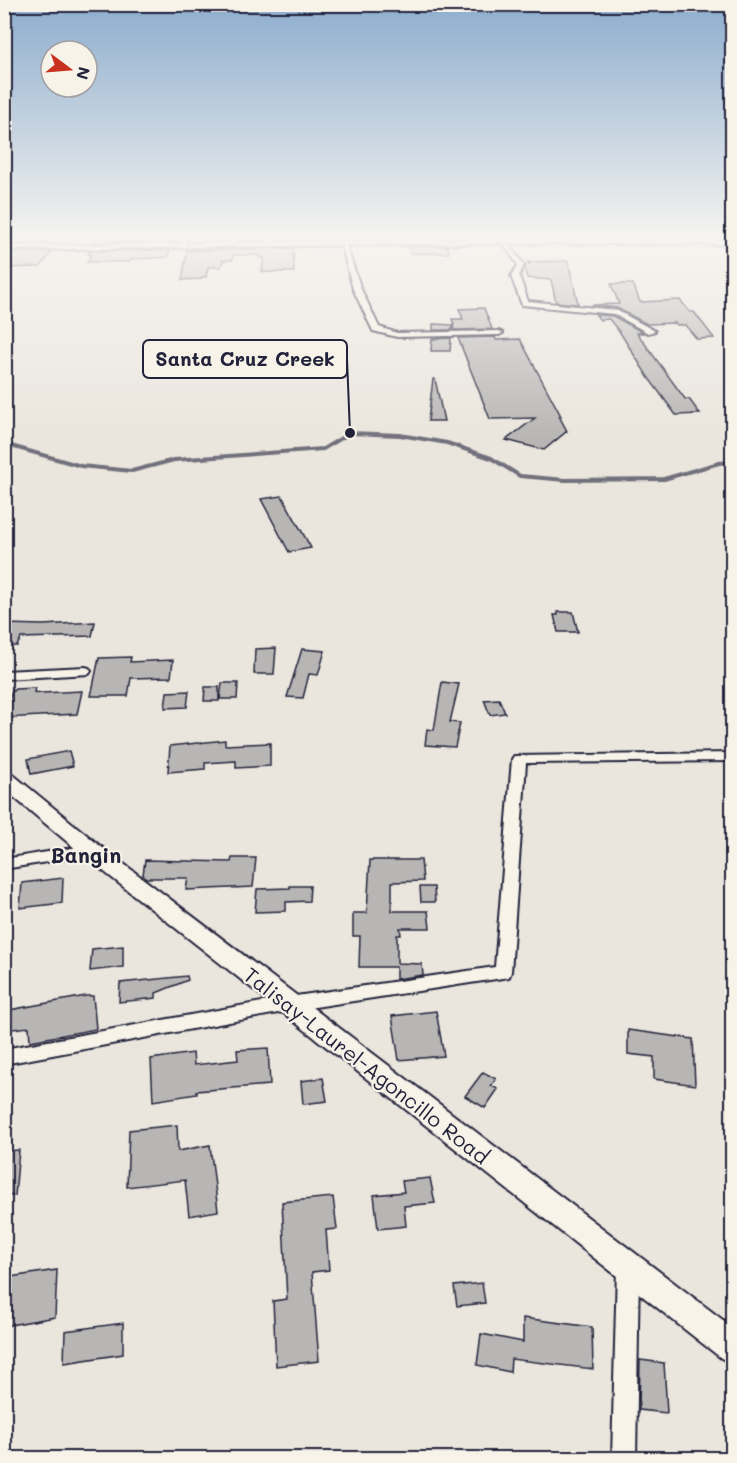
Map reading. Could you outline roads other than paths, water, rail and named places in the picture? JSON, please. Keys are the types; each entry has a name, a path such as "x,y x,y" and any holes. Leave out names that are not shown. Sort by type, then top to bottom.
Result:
{"main road":[{"name":"Talisay-Laurel-Agoncillo Road","path":"4,778 91,850 732,1347"}],"street":[{"path":"364,304 376,329 397,335 499,333"},
{"path":"538,304 616,312 651,331"},
{"path":"4,675 85,671"},
{"path":"4,1057 289,1004 503,972 519,759 732,757"},
{"path":"4,864 91,850"},
{"path":"624,1458 628,1268"}],"waterway":[{"path":"4,444 81,466 132,471 174,460 323,449 350,433 400,435 447,443 491,458 520,476 565,480 664,479 719,463 732,462"}],"place":[{"name":"Santa Cruz Creek","path":"350,433"}],"district":[{"name":"Bangin","path":"86,854"}]}
